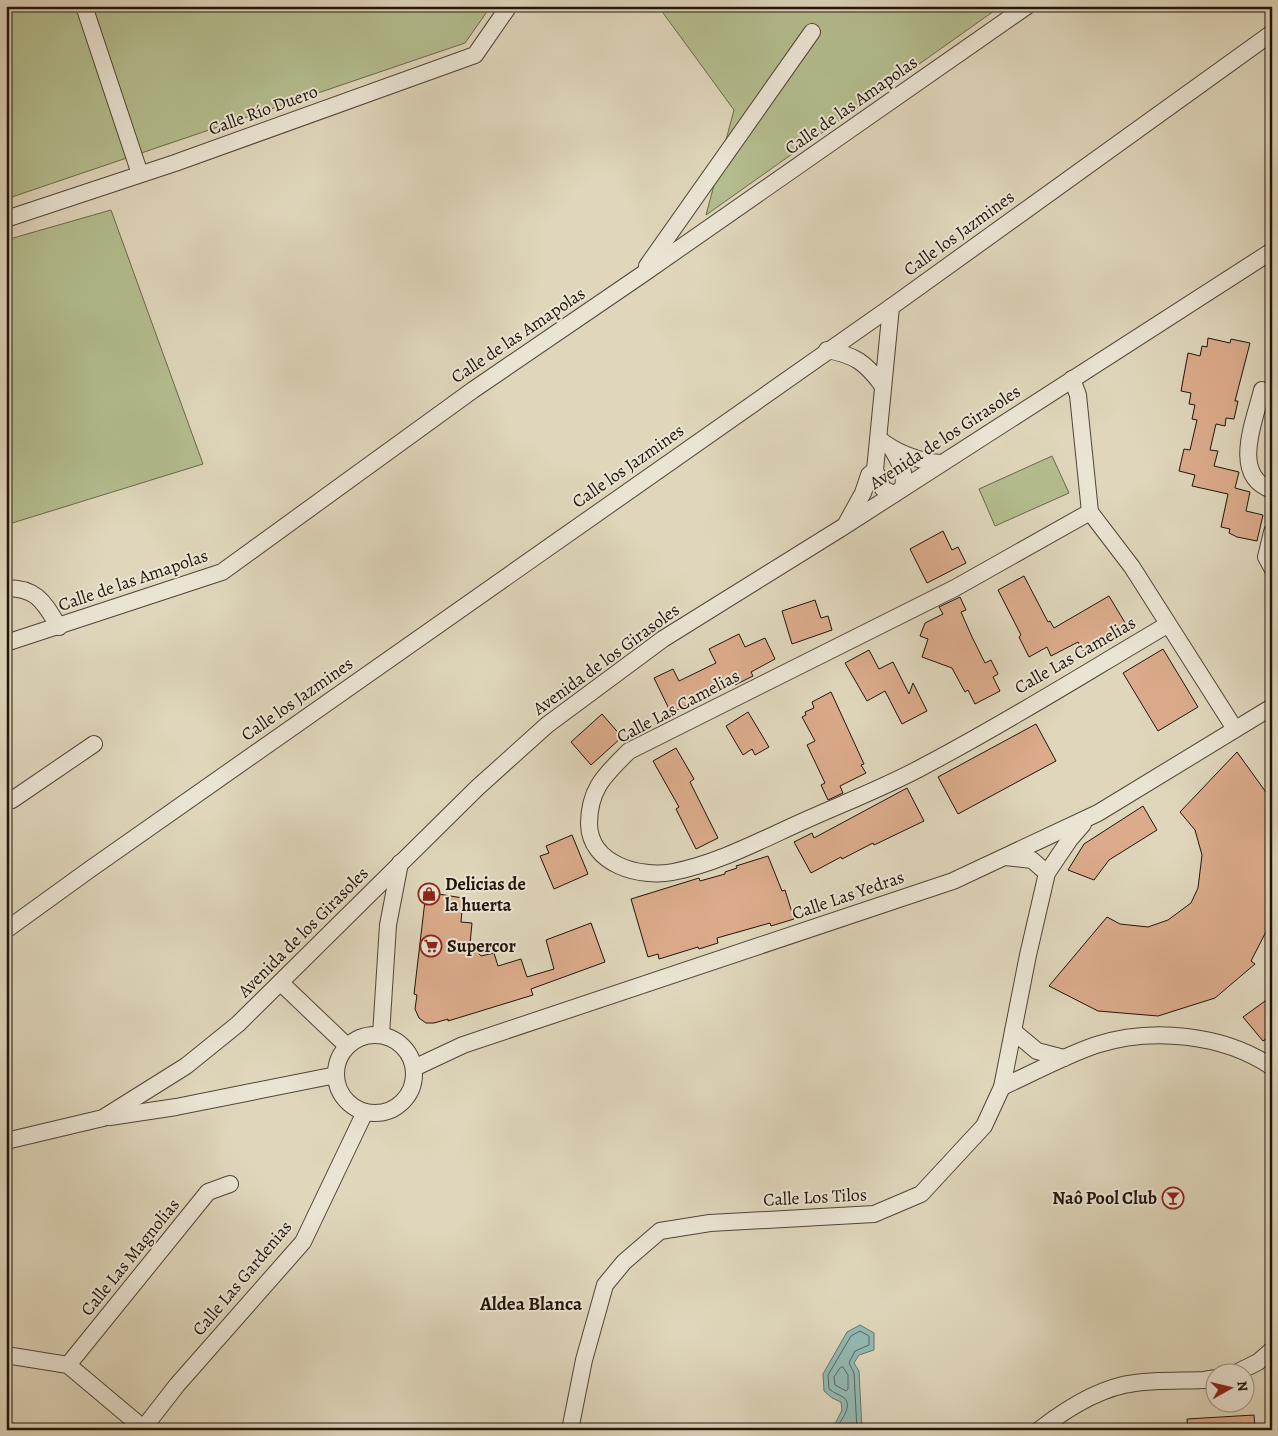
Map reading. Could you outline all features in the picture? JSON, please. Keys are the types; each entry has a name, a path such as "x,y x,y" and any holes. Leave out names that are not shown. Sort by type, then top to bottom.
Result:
{"street":[{"path":"84,6 140,174"},
{"name":"Calle Río Duero","path":"6,218 140,174 475,55 509,6"},
{"name":"Calle de las Amapolas","path":"6,644 222,572 473,390 1027,6"},
{"path":"640,276 812,32"},
{"name":"Calle los Jazmines","path":"6,930 97,864 890,307 1272,33"},
{"name":"Avenida de los Girasoles","path":"6,1141 103,1118 186,1066 238,1024 477,788 547,725 664,639 844,527 940,463 1272,251"},
{"path":"844,527 863,493 869,475 875,470 885,444 882,385 890,307"},
{"path":"827,350 849,354 870,369 882,385"},
{"path":"1072,379 1078,395 1090,512"},
{"path":"1262,390 1247,455 1250,474 1258,483 1272,490"},
{"path":"885,444 924,462 940,463"},
{"path":"875,470 883,489 899,491 905,478 903,467 885,444"},
{"name":"Calle Las Camelias","path":"1167,625 925,766 719,859 672,872 647,873 617,866 606,858 596,845 590,829 589,813 593,793 605,776 629,751 955,588 1090,512 1132,567 1167,625 1235,729"},
{"path":"1272,532 1266,557 1272,568"},
{"path":"6,588 22,588 42,599 59,627"},
{"name":"Calle Las Yedras","path":"414,1068 463,1045 953,881 1089,818 1272,707"},
{"path":"6,801 12,800 94,744"},
{"name":"Calle Los Tilos","path":"570,1430 584,1360 604,1285 624,1262 660,1231 710,1223 874,1214 921,1194 984,1126 1002,1087 1048,873 1070,838 1089,818"},
{"path":"1005,857 1032,860 1048,873"},
{"path":"381,1035 388,925 400,863"},
{"path":"281,983 347,1046"},
{"path":"1013,1031 1037,1050 1064,1058"},
{"path":"1002,1087 1097,1045 1159,1034 1203,1040 1253,1054 1272,1067"},
{"path":"369,1035 381,1035 393,1039 403,1046 411,1056 414,1068 413,1084 406,1098 395,1108 380,1113 365,1112 350,1104 340,1091 336,1075 339,1059 347,1046 357,1038 369,1035"},
{"path":"103,1118 336,1075"},
{"name":"Calle Las Gardenias","path":"142,1429 177,1385 303,1242 365,1112"},
{"name":"Calle Las Magnolias","path":"68,1365 208,1192 230,1184"},
{"path":"1254,1364 1272,1350"},
{"path":"6,1355 68,1365 142,1429"},
{"path":"1039,1430 1062,1412 1094,1395 1133,1383 1206,1380"}],"green space":[{"path":"6,6 491,6 465,43 6,199"},
{"path":"658,6 1001,6 706,215 734,110"},
{"path":"111,210 203,464 9,524 6,539 6,240"},
{"path":"1052,456 1069,493 995,526 979,489"}],"water":[{"path":"860,1325 874,1333 874,1350 859,1355 854,1363 859,1371 862,1430 832,1430 842,1410 841,1402 832,1398 824,1391 823,1374 847,1332"}],"building":[{"path":"1208,338 1230,343 1231,339 1250,343 1235,401 1238,401 1234,419 1226,418 1225,426 1216,424 1210,450 1218,451 1214,466 1239,472 1235,488 1250,492 1246,511 1263,515 1257,541 1237,537 1229,533 1230,529 1221,527 1228,494 1192,486 1195,475 1179,471 1184,449 1190,450 1197,420 1192,419 1195,405 1189,404 1191,393 1181,391 1188,353 1200,356 1202,346 1207,347"},
{"path":"943,531 952,550 958,547 966,563 927,583 910,549"},
{"path":"1024,576 1048,622 1050,621 1054,628 1109,596 1127,626 1083,651 1078,642 1051,656 1047,647 1029,657 1019,637 1021,635 998,590"},
{"path":"960,597 966,610 961,612 972,637 985,663 991,660 998,674 993,677 1000,691 975,704 968,690 965,692 952,668 922,657 928,639 920,636 925,623 943,614 939,607"},
{"path":"815,600 821,618 828,616 832,630 792,644 782,611"},
{"path":"739,634 745,647 765,638 775,659 751,672 753,676 735,685 733,681 671,713 654,678 673,669 679,681 716,663 709,649"},
{"path":"1163,649 1198,707 1158,731 1123,673"},
{"path":"869,650 879,669 893,662 909,694 913,683 927,711 902,724 885,691 867,701 845,663"},
{"path":"831,692 864,764 861,765 866,773 840,786 843,793 828,800 821,785 825,783 807,745 815,741 802,717 806,715 805,712 814,708 812,702"},
{"path":"748,712 769,747 755,755 752,749 743,755 726,726"},
{"path":"602,714 622,737 591,765 571,742"},
{"path":"1036,724 1056,761 958,814 938,777"},
{"path":"676,748 694,779 690,782 718,838 696,849 676,809 679,807 653,761"},
{"path":"1237,752 1268,795 1272,807 1272,920 1251,961 1255,964 1215,998 1158,1016 1098,1011 1049,986 1107,917 1120,924 1148,927 1168,920 1191,903 1198,888 1202,855 1195,830 1180,812"},
{"path":"907,788 924,821 842,859 841,857 811,873 794,842 812,833 814,838"},
{"path":"1143,806 1157,830 1109,860 1094,880 1068,870 1084,844"},
{"path":"572,835 588,874 554,889 540,856 549,853 546,846"},
{"path":"768,856 782,891 785,890 794,919 771,926 770,923 717,938 718,943 699,949 698,947 659,959 658,954 648,957 631,899 699,878 700,881 725,874 725,872 737,868 736,866"},
{"path":"426,892 463,898 461,922 472,923 470,944 481,956 494,953 498,966 521,959 527,977 554,969 546,940 591,923 605,962 531,989 533,995 448,1021 448,1019 426,1023 419,1018 415,1009 417,995 414,994"},
{"path":"1272,996 1272,1035 1263,1041 1243,1017"},
{"path":"1254,1415 1255,1430 1188,1430 1187,1419"}],"place":[{"name":"Delicias de la huerta","path":"429,894"},
{"name":"Supercor","path":"431,946"},
{"name":"Naô Pool Club","path":"1173,1198"}],"district":[{"name":"Aldea Blanca","path":"531,1304"}]}
